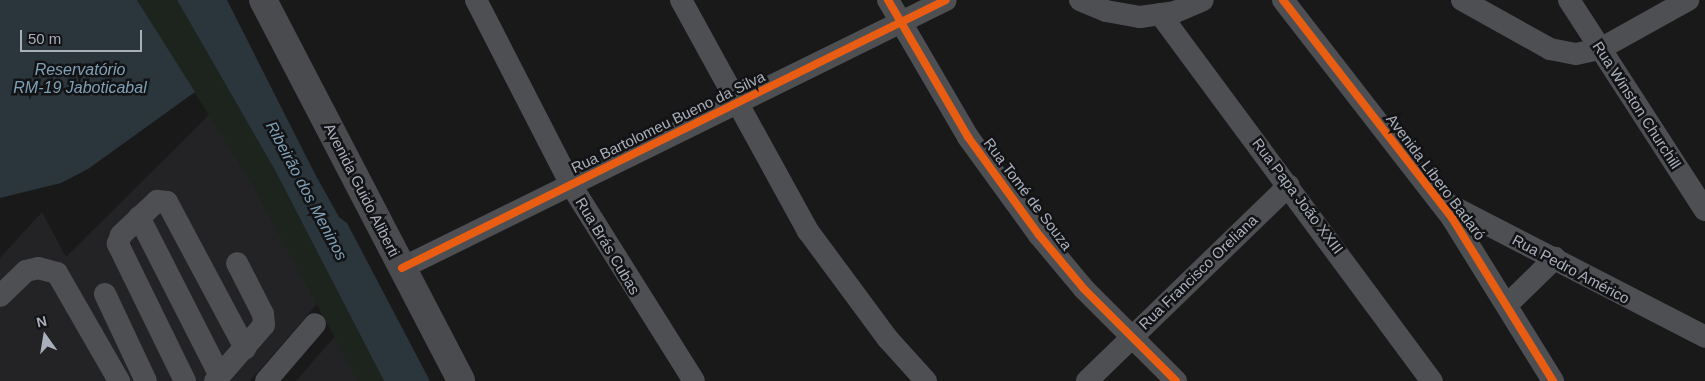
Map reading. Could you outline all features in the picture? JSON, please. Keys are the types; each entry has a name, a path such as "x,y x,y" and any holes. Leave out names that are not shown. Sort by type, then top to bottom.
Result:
{"main road":[{"name":"Avenida Guido Aliberti","path":"263,0 461,381"}],"street":[{"name":"Rua Brás Cubas","path":"476,0 571,185 694,381"},
{"path":"681,0 736,104 825,255 926,381"},
{"name":"Rua Tomé de Souza","path":"888,0 900,23 1001,184 1084,290 1130,338 1176,381"},
{"name":"Rua Bartolomeu Bueno da Silva","path":"402,268 946,0"},
{"path":"1080,0 1106,11 1160,14 1203,0"},
{"name":"Avenida Líbero Badaró","path":"1283,0 1438,199 1508,304 1553,381"},
{"path":"1462,0 1550,49 1576,54 1600,49 1688,0"},
{"name":"Rua Winston Churchill","path":"1569,0 1705,210"},
{"name":"Rua Papa João XXIII","path":"1160,14 1289,185 1432,381"},
{"name":"Rua Francisco Oreliana","path":"1087,381 1289,185"},
{"name":"Rua Pedro Américo","path":"1438,199 1705,337"},
{"path":"186,381 118,244 139,217 157,201 167,202 245,348"},
{"path":"139,217 217,379 245,348 264,320 237,263"},
{"path":"1508,304 1555,258"},
{"path":"0,296 26,270 38,268 57,273 119,381"},
{"path":"105,294 146,381"},
{"path":"266,381 314,324"}],"shaded area":[{"path":"137,0 177,0 276,172 384,381 358,381 253,186"},
{"path":"213,111 325,295 250,381 0,381 0,258 42,212 66,257"},
{"path":"336,335 358,381 296,381"}],"water":[{"name":"Reservatório RM-19 Jaboticabal","path":"0,0 137,0 195,92 88,169 61,183 0,198"},
{"name":"Ribeirão dos Meninos","path":"177,0 227,0 315,174 339,217 347,223 430,381 384,381 276,172"}],"cycle path":[{"path":"888,0 968,137 1039,235 1084,289 1176,381"},
{"path":"402,268 946,0"},
{"path":"1283,0 1452,218 1553,381"}]}
